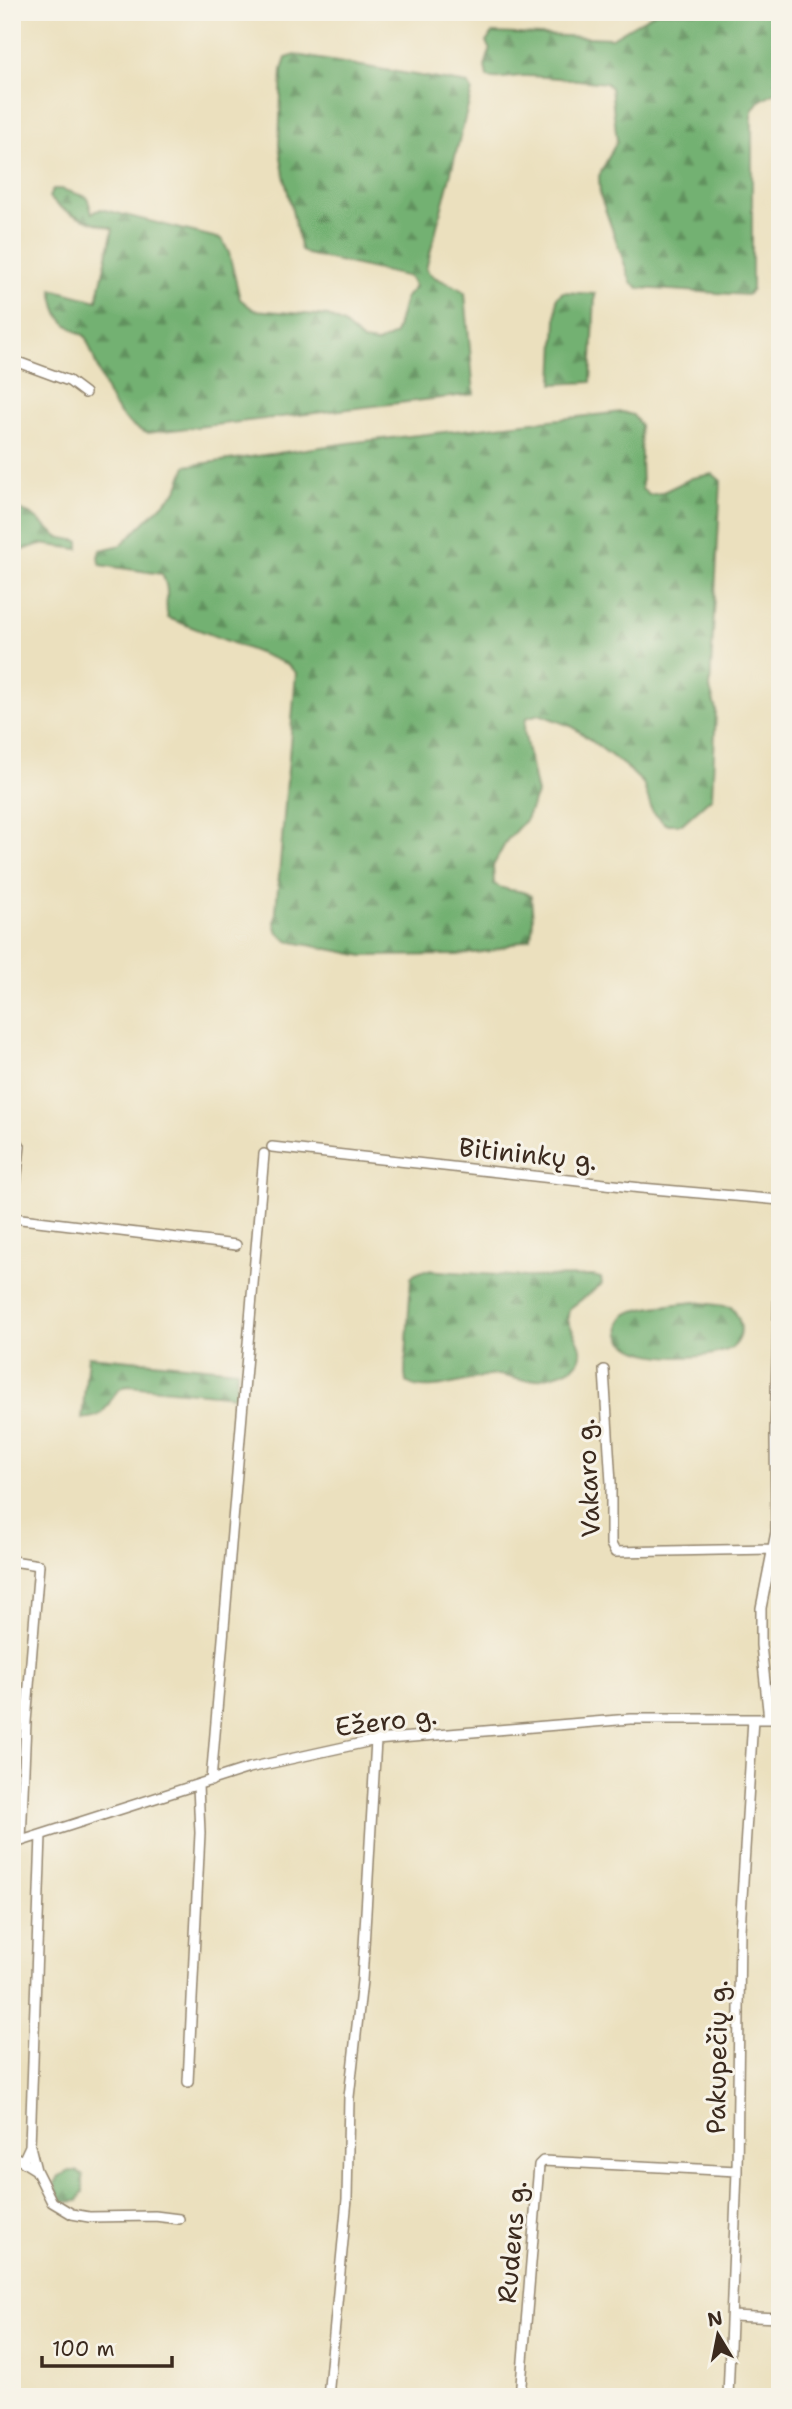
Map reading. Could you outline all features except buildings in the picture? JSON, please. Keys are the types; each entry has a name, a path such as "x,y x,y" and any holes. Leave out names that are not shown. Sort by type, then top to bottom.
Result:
{"street":[{"path":"12,360 69,381 85,393"},
{"path":"12,1132 20,1146 12,1223"},
{"name":"Bitininkų g.","path":"272,1147 641,1188 780,1200"},
{"path":"211,1781 264,1154"},
{"path":"13,1218 236,1245"},
{"path":"769,1719 761,1645 761,1608 776,1532 775,1433 780,1242"},
{"name":"Vakaro g.","path":"604,1370 611,1483 611,1544 615,1552 773,1549"},
{"path":"12,1561 39,1565 17,1843"},
{"name":"Pakupečių g.","path":"728,2397 737,2171 740,1930 753,1719"},
{"name":"Ežero g.","path":"17,1843 280,1760 376,1740 630,1720 780,1719"},
{"path":"328,2397 347,2199 349,2097 362,1980 376,1740"},
{"path":"188,2082 200,1833 198,1785"},
{"path":"41,1835 30,2146 36,2170 52,2202 72,2214 89,2217 155,2216 179,2219"},
{"path":"23,2161 30,2146"},
{"path":"12,2155 36,2170"},
{"name":"Rudens g.","path":"520,2397 539,2165 543,2161 737,2171"},
{"path":"732,2316 780,2318"}],"green space":[{"path":"656,12 780,12 780,89 758,102 752,111 752,290 747,295 639,288 631,282 600,195 599,176 617,141 611,88 606,83 536,76 487,77 485,66 490,50 486,42 493,33 612,38"},
{"path":"296,55 468,84 472,91 426,269 434,277 465,293 474,394 147,433 122,417 114,405 85,336 61,318 55,306 52,289 97,301 113,229 63,209 49,197 53,189 87,197 92,213 101,209 222,239 229,253 240,299 254,310 328,316 344,324 363,341 377,343 395,335 405,298 415,287 410,277 307,254 301,250 279,145 282,70 286,58"},
{"path":"563,292 595,294 591,382 553,384 557,297"},
{"path":"622,412 633,415 640,425 642,489 649,495 661,493 692,478 713,474 721,481 710,689 716,710 712,797 682,824 665,824 652,811 643,783 626,767 573,727 539,714 526,718 524,731 537,794 526,819 507,840 493,866 494,884 531,896 531,938 491,951 457,955 364,956 288,941 278,933 275,923 296,673 287,664 168,618 167,592 162,574 101,565 98,557 100,550 121,545 177,490 186,466 356,442"},
{"path":"12,507 32,515 58,537 79,541 79,549 40,544 12,554"},
{"path":"425,1270 526,1277 601,1278 602,1284 569,1309 568,1320 581,1347 579,1359 565,1371 535,1379 521,1380 497,1375 438,1387 415,1386 406,1382 411,1278"},
{"path":"695,1302 731,1307 741,1331 734,1346 710,1355 673,1357 638,1351 626,1344 620,1334 622,1319 631,1312"},
{"path":"88,1356 237,1370 236,1396 128,1386 115,1394 99,1415 82,1419"},
{"path":"69,2171 77,2171 83,2176 83,2192 78,2201 64,2202 55,2184 59,2176"}]}
